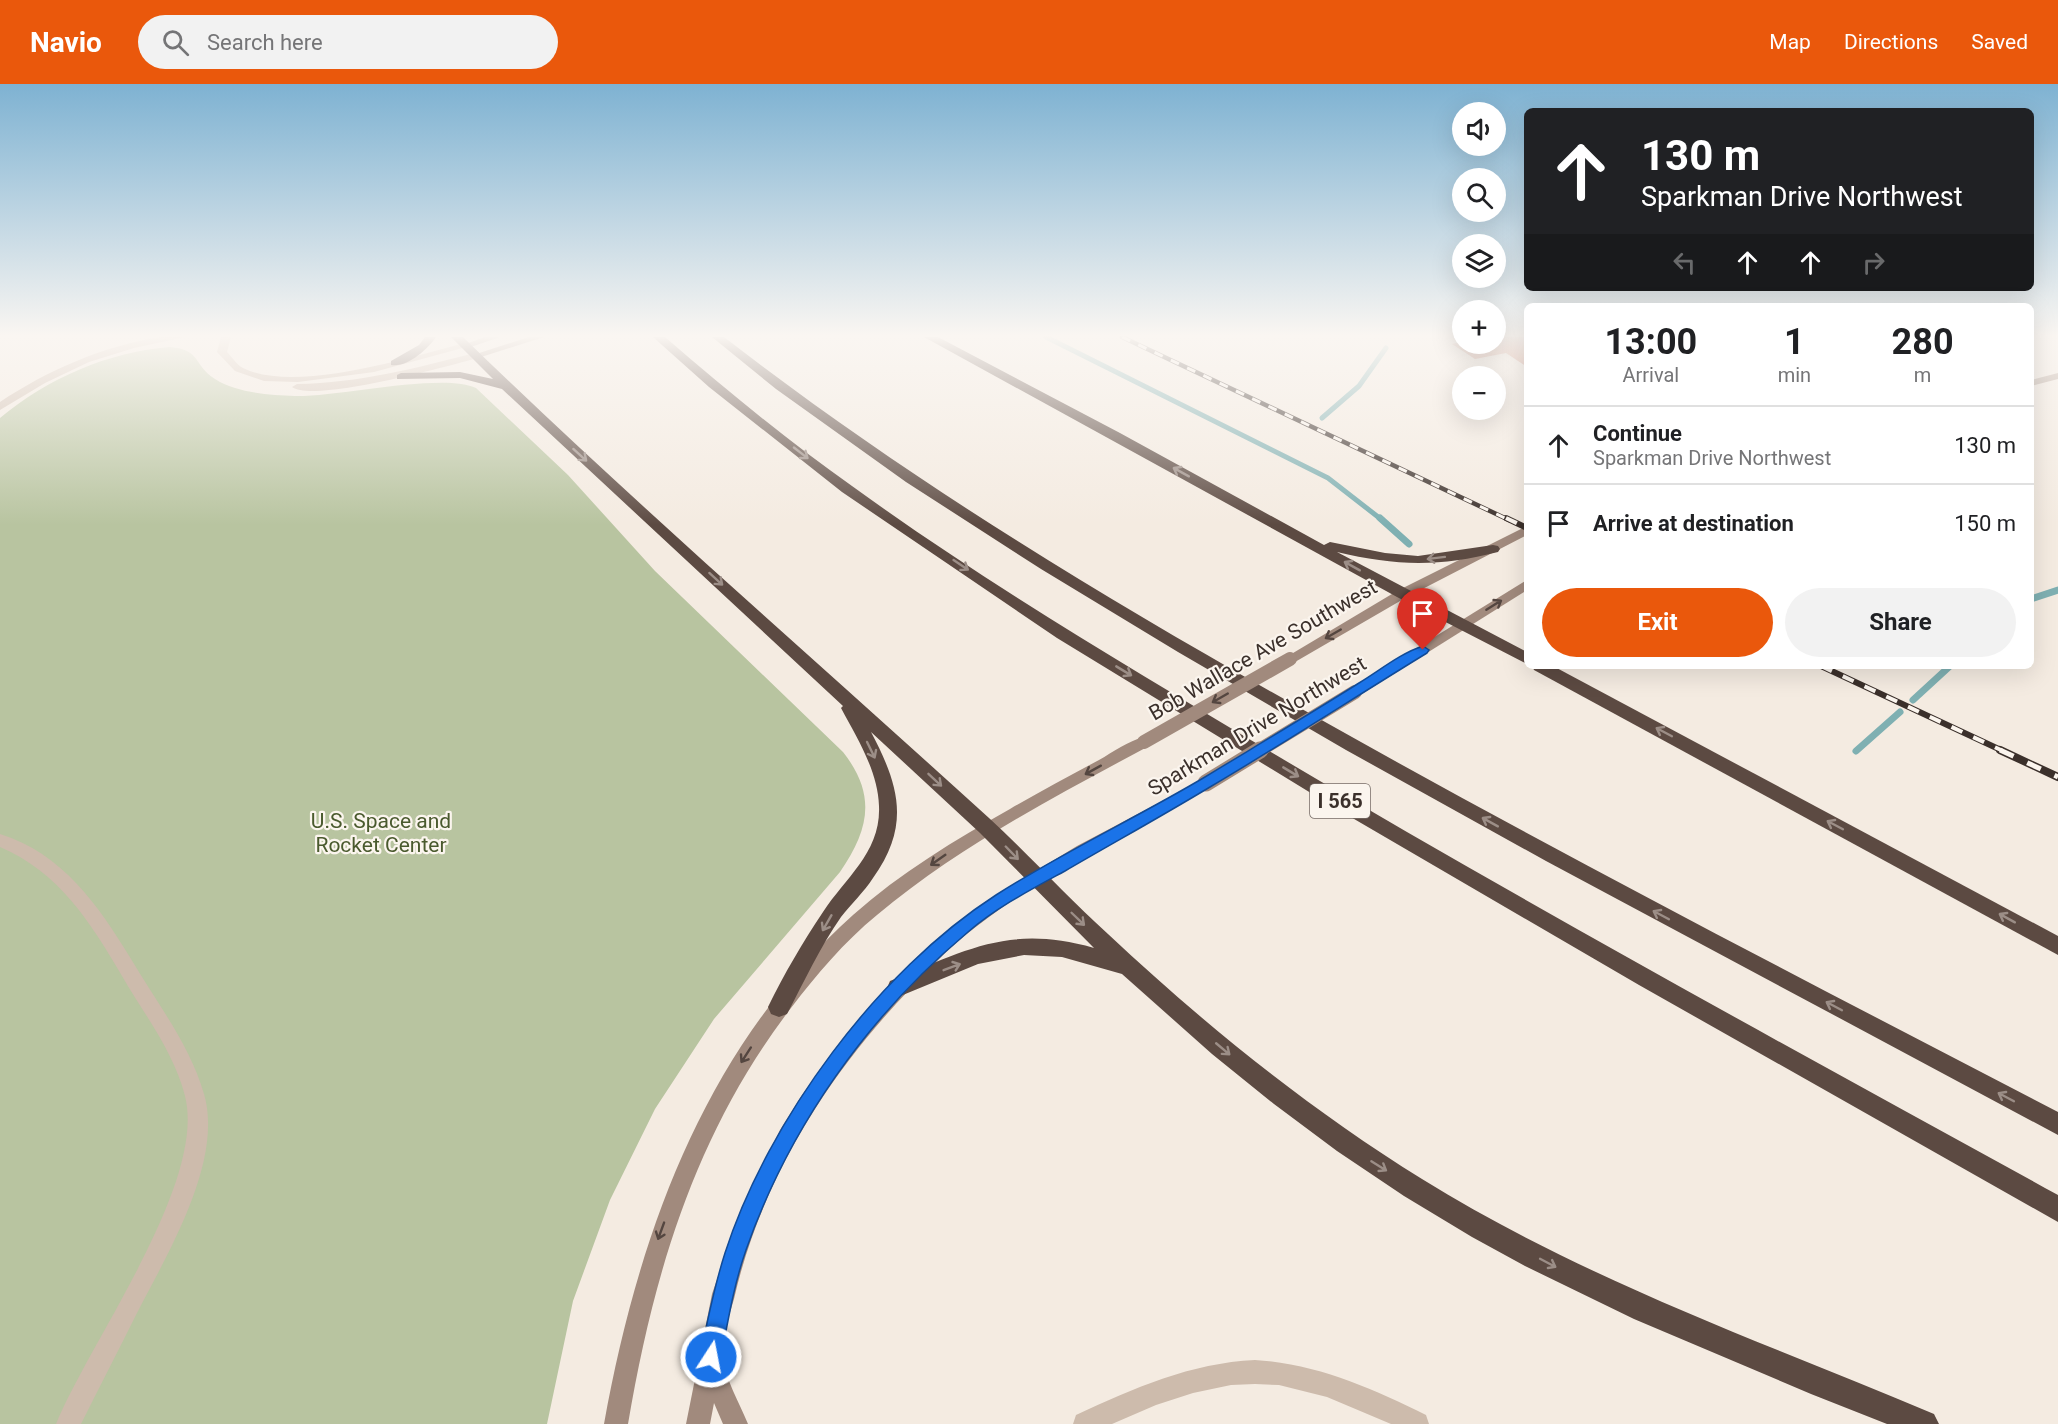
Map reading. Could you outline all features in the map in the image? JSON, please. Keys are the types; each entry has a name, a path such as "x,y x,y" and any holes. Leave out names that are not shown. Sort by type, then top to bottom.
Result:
{"highway":[{"path":"521,400 987,828 1127,966 1272,1090 1371,1161 1480,1228 1578,1280 1692,1332 1924,1424"},
{"name":"I 565","path":"733,400 847,489 1063,635 1344,804 1586,944 2058,1209"},
{"name":"I 565","path":"800,400 943,499 1087,591 1200,658 1541,851 2058,1124"},
{"path":"1045,400 1402,594 1524,657"},
{"path":"1306,540 1365,554 1409,560 1438,559 1493,549"},
{"path":"1546,669 2058,946"},
{"path":"1566,669 1631,715"},
{"path":"779,1007 832,914 861,880 875,859 887,832 889,804 885,778 846,698"},
{"path":"898,988 984,954 1026,946 1072,951 1127,966"}],"main road":[{"path":"1402,594 1522,533"},
{"name":"Sparkman Drive Northwest","path":"698,1424 721,1306 736,1251 755,1203 809,1099 839,1056 898,988 963,927 1036,878 1206,783 1524,586"},
{"name":"Bob Wallace Ave Southwest","path":"616,1424 635,1320 657,1243 680,1179 714,1107 755,1041 779,1007 815,964 878,904 945,855 987,828 1144,742 1402,594"},
{"path":"711,1357 719,1388 736,1424"}],"street":[{"path":"0,840 43,861 59,875 84,905 123,961 180,1059 189,1079 198,1112 189,1170 162,1241 68,1424"},
{"path":"1085,1424 1159,1391 1231,1373 1263,1372 1302,1377 1331,1386 1417,1424"}],"green space":[{"name":"U.S. Space and Rocket Center","path":"26,400 488,400 568,475 655,571 843,752 854,768 865,798 865,812 863,827 850,857 840,872 714,1019 655,1109 610,1200 573,1301 547,1424 0,1424 0,418"}],"waterway":[{"path":"1171,400 1328,478 1382,520"},
{"path":"1322,418 1343,400"},
{"path":"1380,518 1409,544"},
{"path":"2034,598 2058,590"},
{"path":"1913,700 1947,669"},
{"path":"1856,751 1900,712"}],"railway":[{"path":"1254,400 1509,520"},
{"path":"1506,518 1524,527"},
{"path":"1827,669 2003,751"},
{"path":"2000,750 2058,777"}],"route":[{"path":"711,1357 721,1306 736,1251 755,1203 779,1154 809,1099 839,1056 898,988 963,927 1003,899 1036,878 1206,783 1423,650"}]}
